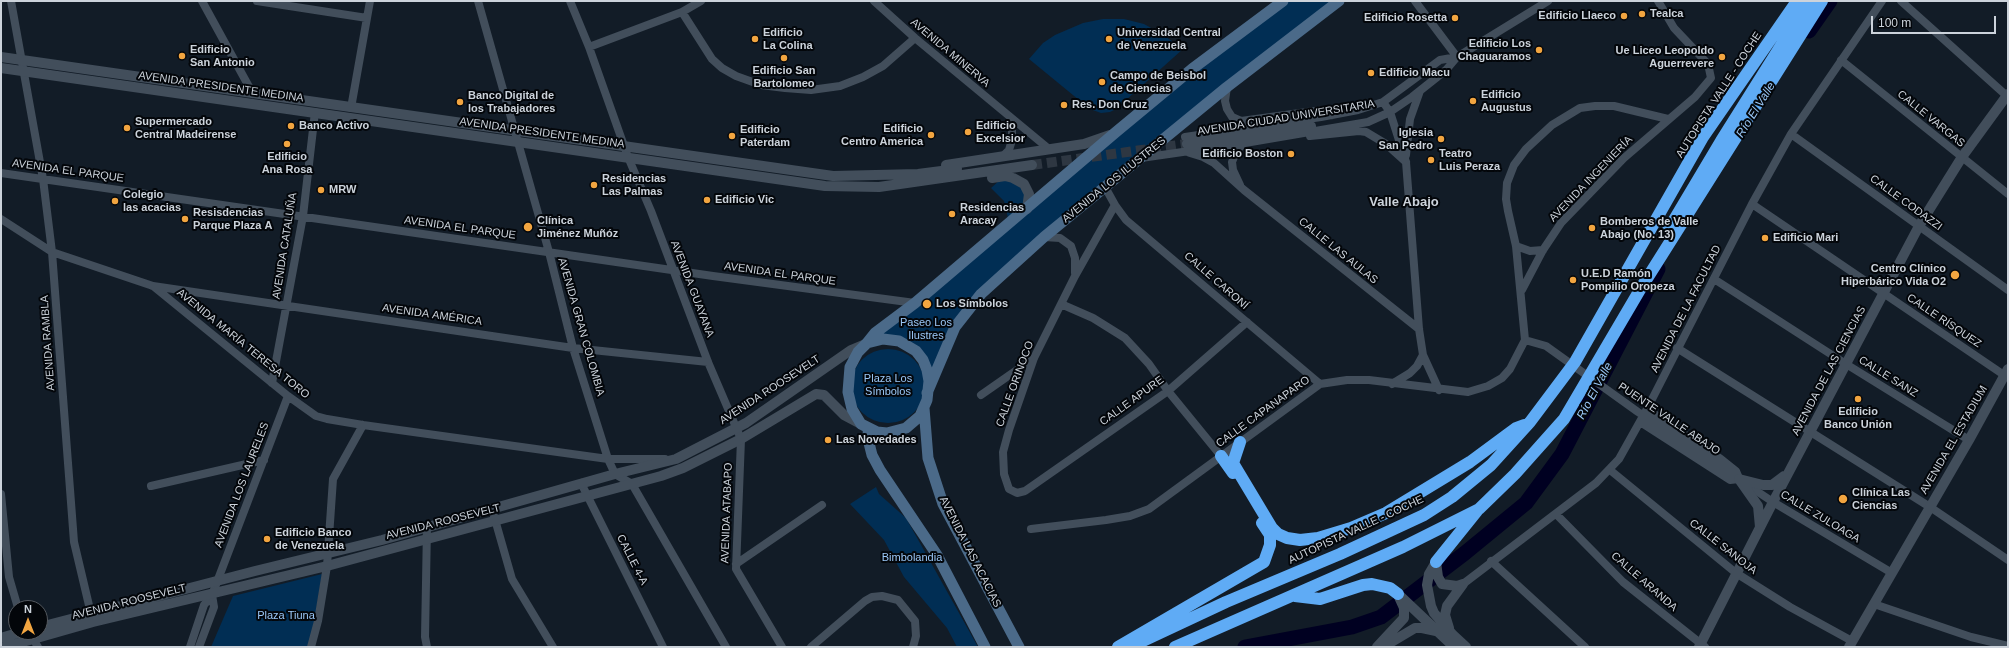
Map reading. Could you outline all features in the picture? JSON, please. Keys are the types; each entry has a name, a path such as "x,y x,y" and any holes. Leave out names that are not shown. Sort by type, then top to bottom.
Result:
{"highway":[{"name":"AUTOPISTA VALLE - COCHE","path":"1130,647 1226,602 1340,554 1424,515 1452,497 1491,465 1530,422 1575,362 1704,137 1797,1"},
{"path":"1436,562 1479,509 1515,474 1538,448 1726,142 1809,1"},
{"path":"1726,142 1822,1"},
{"path":"1240,442 1233,463 1272,528 1278,534 1287,538 1300,540 1318,538 1351,528 1386,512 1470,462 1516,428 1530,422"},
{"path":"1118,647 1258,566 1267,556 1270,545 1270,535 1221,456"},
{"path":"1175,647 1295,596 1403,547 1479,509"},
{"path":"1295,596 1320,599 1363,585 1372,584 1390,588 1398,594"}],"main road":[{"path":"985,647 937,555 877,465 865,426 852,409 848,384 852,363 865,344 875,333 915,304 1192,69 1283,1"},
{"name":"AVENIDA LOS ILUSTRES","path":"927,393 955,327 981,294 1044,237 1226,87 1340,1"},
{"path":"865,344 883,339 891,339 906,344 916,351 923,360 927,370 929,382 924,407 914,423 906,428 887,433 865,426"},
{"name":"AVENIDA LAS ACACIAS","path":"924,407 928,458 943,504 1019,647"}],"street":[{"name":"AVENIDA RAMBLA","path":"11,1 43,178 52,252 74,542 92,618"},
{"path":"202,1 253,94"},
{"path":"257,1 367,18"},
{"path":"351,108 370,1"},
{"name":"AVENIDA GRAN COLOMBIA","path":"478,1 549,252 573,348 608,459 615,474"},
{"path":"570,1 589,47 624,147"},
{"path":"589,47 682,12 701,1"},
{"name":"AVENIDA MINERVA","path":"874,1 915,38 1049,150"},
{"path":"1415,1 1457,57"},
{"name":"AVENIDA CIUDAD UNIVERSITARIA","path":"1140,158 1245,143 1368,122 1390,112 1446,70 1457,57 1548,1"},
{"name":"AVENIDA INGENIERÍA","path":"1522,290 1543,250 1561,224 1624,158 1695,97 1711,78 1708,64 1674,28 1658,1"},
{"name":"AVENIDA DE LA FACULTAD","path":"1463,584 1491,561 1556,514 1610,470 1626,448 1752,204 1791,134 1882,1"},
{"path":"1901,1 2008,96"},
{"path":"682,12 712,59 722,68 736,76 761,85 785,88 811,90 833,87 863,77 883,66 915,38"},
{"name":"AVENIDA PRESIDENTE MEDINA","path":"1,57 351,108 628,158 825,186 878,187 919,178 1032,162"},
{"name":"AVENIDA CIUDAD UNIVERSITARIA","path":"1390,112 1361,120 1185,140 1358,110 1383,102 1440,60 1457,57"},
{"name":"CALLE VARGAS","path":"1841,60 2008,194"},
{"name":"AVENIDA PRESIDENTE MEDINA","path":"1,68 315,112 516,137 624,147 833,176 919,178"},
{"path":"1226,87 1225,101 1227,109 1232,117 1241,120 1322,110 1332,115"},
{"path":"1420,90 1410,119 1406,162 1418,330 1423,355 1439,390"},
{"name":"AVENIDA DE LAS CIENCIAS","path":"1702,646 1736,573 1788,472 1811,432 1919,226 1962,157 2008,96"},
{"path":"1383,102 1390,112 1406,162"},
{"path":"1525,340 1522,290 1516,246 1506,199 1509,174 1526,149 1552,125 1580,108 1614,106 1668,119"},
{"name":"AVENIDA CATALUÑA","path":"272,383 303,216 315,112"},
{"path":"1003,156 1009,150 1012,140 1012,120"},
{"name":"AVENIDA CIUDAD UNIVERSITARIA","path":"1245,143 1359,131 1366,132 1386,144 1406,162"},
{"path":"1027,209 1029,194 1027,189 1024,184 1013,178 1006,176 930,186 919,178 930,167 1084,144 1103,139 1116,132"},
{"name":"CALLE CODAZZI","path":"1791,134 2008,290"},
{"name":"CALLE LAS AULAS","path":"1244,190 1233,170 1232,156 1236,150 1245,143"},
{"name":"AVENIDA GUAYANA","path":"624,147 674,270 708,362 741,439"},
{"name":"CALLE LAS AULAS","path":"1183,152 1203,156 1418,330"},
{"name":"AVENIDA EL PARQUE","path":"1,172 915,304"},
{"name":"CALLE CARONÍ","path":"1106,187 1115,205 1126,220 1320,384"},
{"name":"CALLE RÍSQUEZ","path":"1752,204 1882,294 2006,372"},
{"name":"CALLE ORINOCO","path":"1025,491 1017,493 1009,489 1004,474 1003,452 1008,430 1034,358 1075,276 1115,205"},
{"name":"AVENIDA MARÍA TERESA TORO","path":"1,219 52,252 153,286 288,396 316,416 608,459 676,459"},
{"path":"1044,237 1060,238 1070,246 1076,268 1075,276"},
{"path":"1516,246 1530,251 1543,250"},
{"name":"CALLE SANZ","path":"1714,279 1846,364 1969,440"},
{"name":"AVENIDA AMÉRICA","path":"153,286 573,348 708,362"},
{"path":"1061,304 1093,318 1125,338 1149,364 1168,391 1221,456"},
{"name":"CALLE APURE","path":"1025,491 1168,391 1246,322"},
{"name":"PUENTE VALLE ABAJO","path":"1525,340 1546,346 1739,479"},
{"name":"CALLE CAPANAPARO","path":"1031,529 1130,516 1149,509 1320,384 1347,380 1369,380 1439,390 1468,392 1488,386 1502,378 1510,369 1525,340"},
{"name":"AVENIDA ROOSEVELT","path":"48,634 92,618 216,581 427,527 615,474 676,459 736,429 851,350 865,344"},
{"path":"1677,348 1930,507 2008,560"},
{"path":"1392,384 1410,373 1417,366 1423,355"},
{"path":"981,395 1034,358"},
{"name":"AVENIDA EL ESTADIUM","path":"1851,644 1969,440 2006,372"},
{"name":"AVENIDA ROOSEVELT","path":"48,626 212,595 327,566 426,538 497,521 632,484 683,468 741,439 816,394 824,395 844,415 865,426"},
{"name":"AVENIDA LOS LAURELES","path":"212,595 216,581 288,396"},
{"name":"CALLE ZULOAGA","path":"1647,409 1726,463 1736,471 1739,479 1773,502 1892,573"},
{"name":"CALLE ZULOAGA","path":"1640,422 1730,480 1739,479"},
{"path":"311,647 318,621 327,566 333,479 363,424"},
{"name":"AVENIDA ATABAPO","path":"741,439 736,564 738,573 782,647"},
{"path":"151,486 264,460"},
{"name":"CALLE SANOJA","path":"1610,470 1736,573 1851,644"},
{"path":"1739,479 1763,485 1772,485 1788,472"},
{"path":"615,474 632,484 726,647"},
{"path":"1739,479 1758,506 1760,527"},
{"name":"CALLE 4-A","path":"581,484 663,647"},
{"path":"1,494 9,577 16,600"},
{"path":"736,564 822,504"},
{"path":"492,509 497,521 512,579 553,647"},
{"name":"CALLE ARANDA","path":"1556,514 1623,582 1702,646"},
{"path":"427,527 425,637 427,647"},
{"path":"1491,561 1585,647"},
{"path":"1436,562 1438,577 1442,584 1457,586 1463,584"},
{"path":"1436,562 1428,580 1429,600 1434,613 1453,635 1466,647"},
{"path":"1453,635 1446,620 1447,606 1463,584"},
{"path":"1398,594 1454,647"},
{"path":"1377,647 1404,618 1404,608 1398,594"},
{"path":"190,647 204,605 212,595"},
{"path":"199,647 214,607 212,595"},
{"path":"811,647 865,601 882,596 898,600 915,621 916,636 913,647"},
{"path":"1874,604 1971,637 2008,646"},
{"path":"1383,647 1416,628 1437,631"},
{"name":"AVENIDA ROOSEVELT","path":"5,647 30,640"}],"green space":[{"name":"Paseo Los Ilustres","path":"1283,1 1339,1 1246,71 966,310 929,388 926,369 902,344 869,342 1038,200"},
{"name":"Campo de Beisbol de Ciencias","path":"1103,19 1124,19 1144,24 1162,34 1183,49 1116,109 1110,112 1101,113 1090,109 1029,59 1043,43 1055,35 1083,23"},
{"path":"1001,179 1019,183 1025,194 1024,207 1008,218 1004,201 991,188"},
{"name":"Plaza Los Símbolos","path":"881,349 895,349 909,355 919,365 925,379 925,393 919,407 909,417 895,423 881,423 867,417 857,407 851,393 851,379 857,365 867,355"},
{"name":"Bimbolandia","path":"876,487 879,494 906,518 978,647 957,647 947,628 904,577 884,540 850,504"},
{"name":"Plaza Tiuna","path":"322,574 310,647 211,647 233,596"}],"waterway":[{"name":"Río El Valle","path":"1809,31 1830,1"},
{"name":"Río El Valle","path":"1245,647 1352,627 1381,617 1465,553 1526,503 1562,454 1658,269"}],"tunnel":[{"path":"1032,165 1186,144"}],"place":[{"name":"Tealca","path":"1642,14"},
{"name":"Edificio Llaeco","path":"1624,16"},
{"name":"Edificio Rosetta","path":"1455,18"},
{"name":"Edificio La Colina","path":"755,39"},
{"name":"Universidad Central de Venezuela","path":"1109,39"},
{"name":"Edificio Los Chaguaramos","path":"1539,50"},
{"name":"Edificio San Antonio","path":"182,56"},
{"name":"Ue Liceo Leopoldo Aguerrevere","path":"1722,57"},
{"name":"Edificio San Bartolomeo","path":"784,58"},
{"name":"Edificio Macu","path":"1371,73"},
{"name":"Campo de Beisbol de Ciencias","path":"1102,82"},
{"name":"Edificio Augustus","path":"1473,101"},
{"name":"Banco Digital de los Trabajadores","path":"460,102"},
{"name":"Res. Don Cruz","path":"1064,105"},
{"name":"Banco Activo","path":"291,126"},
{"name":"Supermercado Central Madeirense","path":"127,128"},
{"name":"Edificio Excelsior","path":"968,132"},
{"name":"Edificio Centro America","path":"931,135"},
{"name":"Edificio Paterdam","path":"732,136"},
{"name":"Iglesia San Pedro","path":"1441,139"},
{"name":"Edificio Ana Rosa","path":"287,144"},
{"name":"Edificio Boston","path":"1291,154"},
{"name":"Teatro Luis Peraza","path":"1431,160"},
{"name":"Residencias Las Palmas","path":"594,185"},
{"name":"MRW","path":"321,190"},
{"name":"Edificio Vic","path":"707,200"},
{"name":"Colegio las acacias","path":"115,201"},
{"name":"Residencias Aracay","path":"952,214"},
{"name":"Resisdencias Parque Plaza A","path":"185,219"},
{"name":"Clínica Jiménez Muñóz","path":"528,227"},
{"name":"Bomberos de Valle Abajo (No. 13)","path":"1592,228"},
{"name":"Edificio Mari","path":"1765,238"},
{"name":"Centro Clínico Hiperbárico Vida O2","path":"1955,275"},
{"name":"U.E.D Ramón Pompilio Oropeza","path":"1573,280"},
{"name":"Los Símbolos","path":"927,304"},
{"name":"Edificio Banco Unión","path":"1858,399"},
{"name":"Las Novedades","path":"828,440"},
{"name":"Clínica Las Ciencias","path":"1843,499"},
{"name":"Edificio Banco de Venezuela","path":"267,539"}],"district":[{"name":"Valle Abajo","path":"1404,202"}]}
